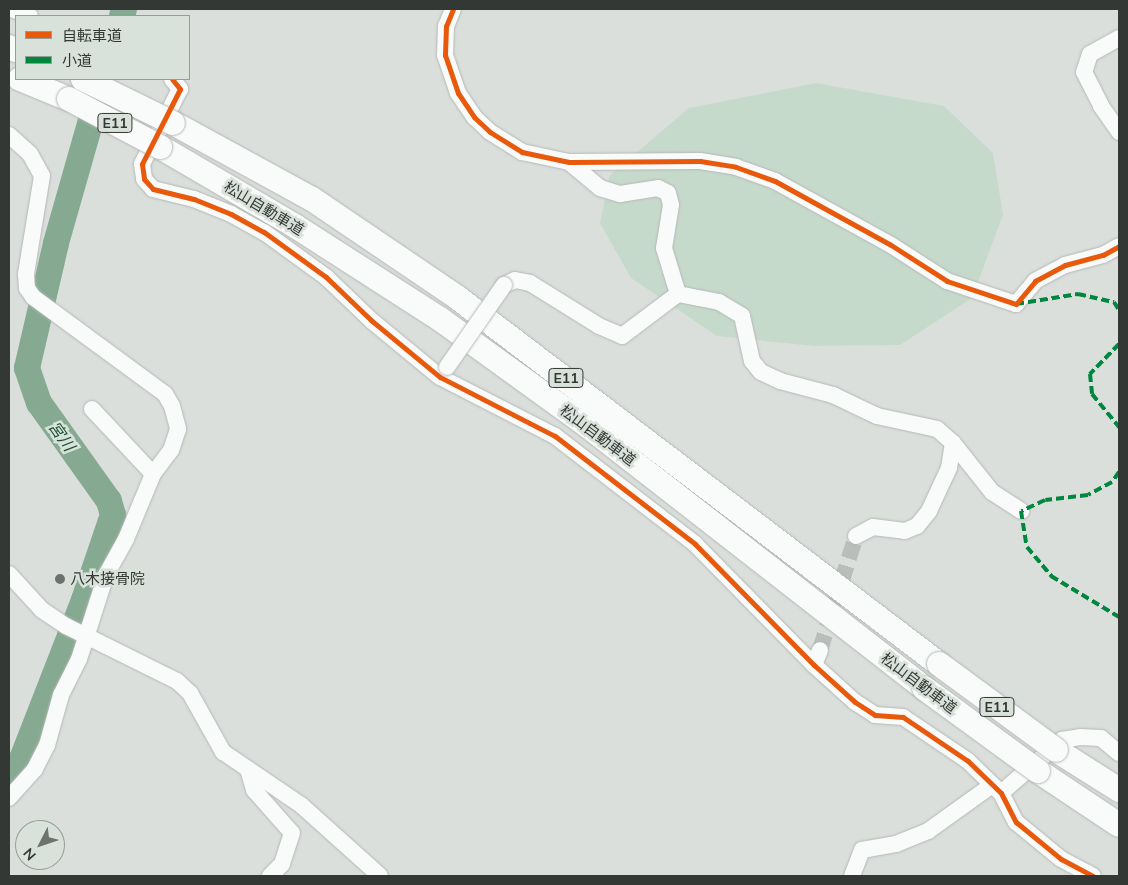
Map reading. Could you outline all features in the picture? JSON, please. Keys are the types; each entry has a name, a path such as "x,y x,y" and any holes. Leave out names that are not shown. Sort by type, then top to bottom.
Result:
{"highway":[{"name":"松山自動車道","path":"22,80 69,99 160,147 296,226 440,318 585,424 924,688 1038,771 1119,825"},
{"name":"松山自動車道","path":"85,80 173,123 312,199 458,298 939,664 1056,750 1119,790"}],"street":[{"path":"11,9 27,15"},
{"path":"453,9 446,26 445,55 458,93 474,118 490,132 522,152 570,162 700,162 736,167 775,181 891,245 946,282 1016,304 1035,281 1065,265 1103,255 1119,246"},
{"path":"1119,38 1090,54 1084,72 1101,106 1119,132"},
{"path":"173,80 180,89 142,164 144,179 153,189 194,199 264,232 326,277 372,322 444,372 555,436 695,544 817,658 855,702 874,715 903,717 968,761 996,789 1016,822 1061,859 1092,876"},
{"path":"9,135 30,154 42,176 26,274 27,288 33,297 64,321 165,394 172,406 178,429 171,450 152,474 126,539 77,632 79,659 61,695 48,745 35,768 9,798"},
{"path":"570,162 600,188 620,194 658,188 668,193 671,205 664,248 678,294"},
{"path":"444,372 504,285 515,280 530,283 599,326 622,336 678,294 719,302 742,316 752,362 761,372 833,395 877,416 937,429 953,443 992,492 1021,511"},
{"path":"92,409 152,474"},
{"path":"856,536 873,527 905,531 917,526 929,512 949,468 953,443"},
{"path":"9,574 42,610 77,632 177,681 190,693 217,744 248,769 301,805 380,876"},
{"path":"852,876 862,850 896,844 928,831 996,789 1062,740 1080,737 1101,738 1119,753"},
{"path":"248,769 254,790 292,833 282,864 270,876"}],"green space":[{"path":"816,83 944,106 993,153 1003,215 972,298 900,345 814,346 717,336 631,278 600,223 610,175 689,108"}],"waterway":[{"name":"宮川","path":"122,15 124,9"},
{"name":"宮川","path":"9,775 22,759 84,600 113,515 109,501 39,403 27,368 56,243 100,89"}],"tunnel":[{"path":"820,650 856,536"}],"marked path":[{"path":"1016,304 1078,294 1114,302 1119,310"},
{"path":"1119,344 1090,374 1092,394 1119,427"},
{"path":"1119,472 1112,482 1088,495 1045,500 1021,511 1027,547 1051,576 1119,617"}],"cycle path":[{"path":"453,9 446,26 445,55 458,93 474,117 490,132 522,152 569,162 700,161 736,167 775,181 891,245 947,281 1016,304 1035,281 1065,265 1103,255 1119,246"},
{"path":"173,80 180,89 142,164 144,179 153,189 194,199 231,214 264,232 326,277 372,321 440,377 555,436 695,544 814,665 855,702 875,715 903,717 968,761 1001,793 1016,822 1061,859 1093,876"}],"place":[{"name":"八木接骨院","path":"60,579"}]}
